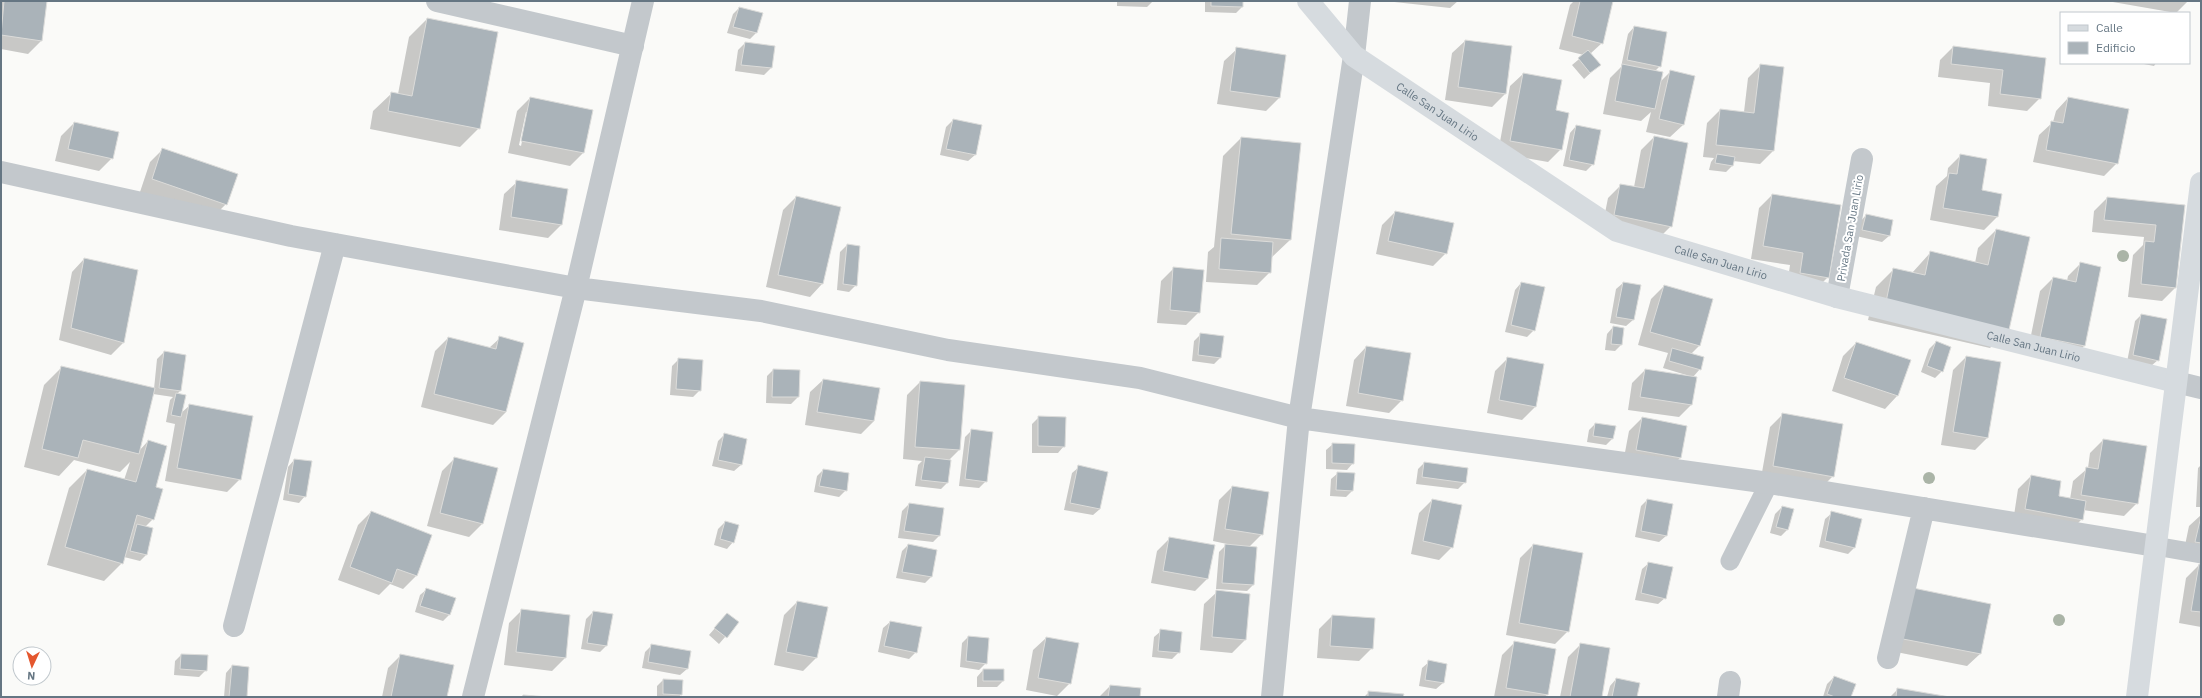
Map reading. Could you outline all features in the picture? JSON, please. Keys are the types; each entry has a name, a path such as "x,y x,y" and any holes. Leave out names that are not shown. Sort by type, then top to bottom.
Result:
{"street":[{"path":"437,1 633,46"},
{"path":"473,697 576,288 643,1"},
{"name":"Calle San Juan Lirio","path":"1308,1 1354,56 1617,231 1837,297 2201,388"},
{"path":"1272,697 1299,418 1354,56 1360,1"},
{"name":"Privada San Juan Lirio","path":"1837,297 1862,159"},
{"path":"1,172 336,244 576,288 761,311 948,350 1140,378 1299,418 1769,483 2156,546"},
{"path":"2137,697 2201,183"},
{"path":"234,626 336,244"},
{"path":"1888,658 1924,508"}],"lane":[{"path":"1730,561 1769,483"},
{"path":"2156,546 2201,554"}],"building":[{"path":"4,1 47,1 42,41 1,35"},
{"path":"1211,1 1243,1 1243,7 1211,6"},
{"path":"1580,1 1613,1 1603,44 1572,36"},
{"path":"739,7 763,13 757,33 733,27"},
{"path":"427,18 498,32 480,129 388,111 391,92 412,96"},
{"path":"1634,26 1667,32 1661,67 1627,60"},
{"path":"1465,40 1512,46 1506,94 1458,87"},
{"path":"745,42 775,46 772,68 741,65"},
{"path":"1953,46 2046,58 2041,99 2000,94 2003,70 1951,64"},
{"path":"1236,47 1286,55 1280,98 1230,91"},
{"path":"1588,50 1601,65 1590,73 1578,58"},
{"path":"1622,64 1663,72 1655,109 1615,101"},
{"path":"1760,64 1784,67 1774,151 1716,145 1720,109 1754,113"},
{"path":"1670,70 1695,76 1684,125 1659,119"},
{"path":"1523,73 1562,80 1556,110 1569,113 1562,150 1510,141"},
{"path":"530,97 593,110 584,153 521,141"},
{"path":"2068,97 2129,109 2118,164 2046,150 2051,121 2063,123"},
{"path":"953,119 982,125 976,155 946,149"},
{"path":"74,122 119,132 113,159 68,149"},
{"path":"1576,125 1601,130 1594,165 1569,160"},
{"path":"1654,136 1688,143 1672,227 1614,215 1620,184 1644,188"},
{"path":"1241,137 1301,143 1291,240 1231,234"},
{"path":"162,148 238,174 227,205 152,179"},
{"path":"1717,154 1735,157 1733,166 1715,163"},
{"path":"1960,154 1987,159 1982,190 2002,194 1998,217 1943,208 1949,173 1957,174"},
{"path":"516,180 568,189 562,225 511,217"},
{"path":"1772,194 1841,205 1829,278 1800,273 1803,253 1763,246"},
{"path":"796,196 841,207 823,284 778,275"},
{"path":"2107,197 2185,205 2176,288 2141,284 2145,241 2154,242 2156,225 2104,220"},
{"path":"1395,211 1454,223 1447,254 1388,241"},
{"path":"1866,214 1893,220 1890,236 1862,230"},
{"path":"1996,229 2030,237 2009,330 1886,302 1893,268 1925,275 1930,251 1988,265"},
{"path":"1221,238 1273,242 1271,273 1219,269"},
{"path":"847,244 860,246 857,286 843,284"},
{"path":"84,258 138,270 124,343 71,328"},
{"path":"2080,262 2101,267 2085,346 2040,337 2053,277 2076,282"},
{"path":"1173,267 1204,270 1200,313 1170,310"},
{"path":"1521,282 1545,287 1535,331 1511,325"},
{"path":"1623,282 1641,285 1634,320 1616,317"},
{"path":"1664,285 1713,299 1700,346 1650,332"},
{"path":"2141,314 2167,319 2159,361 2133,355"},
{"path":"1613,326 1624,328 1622,345 1611,344"},
{"path":"1200,333 1224,336 1221,358 1198,355"},
{"path":"499,336 524,343 506,412 434,394 448,337 496,349"},
{"path":"1936,341 1951,347 1943,372 1927,366"},
{"path":"1856,342 1911,360 1898,396 1844,378"},
{"path":"1366,346 1411,353 1403,401 1358,393"},
{"path":"1672,348 1704,357 1701,370 1669,361"},
{"path":"164,351 186,355 181,391 159,388"},
{"path":"1966,356 2001,362 1988,438 1953,432"},
{"path":"1507,357 1544,364 1536,407 1499,400"},
{"path":"678,358 703,360 701,391 676,389"},
{"path":"61,366 155,388 139,454 83,440 78,458 42,449"},
{"path":"773,369 800,370 799,397 772,397"},
{"path":"1645,369 1697,377 1692,405 1640,397"},
{"path":"823,379 880,388 874,421 817,412"},
{"path":"920,381 965,385 960,450 915,447"},
{"path":"176,393 186,395 181,417 171,415"},
{"path":"189,404 253,416 241,480 177,468"},
{"path":"1782,413 1843,424 1834,477 1773,466"},
{"path":"1038,416 1066,417 1065,447 1038,446"},
{"path":"1642,417 1687,426 1681,458 1636,450"},
{"path":"1595,423 1616,426 1613,439 1593,436"},
{"path":"971,429 993,432 987,482 965,479"},
{"path":"724,433 747,439 742,465 718,460"},
{"path":"2103,439 2147,446 2138,504 2081,495 2086,467 2098,469"},
{"path":"148,440 167,446 156,487 163,489 154,520 137,515 123,564 65,547 87,469 136,482"},
{"path":"1332,443 1355,444 1354,464 1332,463"},
{"path":"454,457 498,468 483,524 440,513"},
{"path":"925,457 951,460 948,483 921,480"},
{"path":"294,459 312,461 306,497 288,494"},
{"path":"1424,462 1468,468 1466,483 1422,477"},
{"path":"1078,465 1108,472 1100,509 1070,503"},
{"path":"823,469 849,473 847,491 819,486"},
{"path":"1337,472 1355,473 1353,491 1336,490"},
{"path":"2031,475 2061,481 2059,496 2086,501 2083,520 2025,509"},
{"path":"1232,486 1269,492 1263,535 1225,529"},
{"path":"1432,499 1462,505 1453,548 1423,541"},
{"path":"1647,499 1673,504 1667,536 1641,531"},
{"path":"909,503 944,508 940,536 904,531"},
{"path":"1782,506 1794,509 1788,530 1776,527"},
{"path":"371,511 432,535 417,576 397,569 392,583 350,567"},
{"path":"1831,511 1862,519 1855,548 1825,541"},
{"path":"2201,516 2201,543 2195,542"},
{"path":"725,521 739,525 734,543 720,539"},
{"path":"137,524 153,528 147,555 130,551"},
{"path":"1169,537 1215,545 1208,579 1163,571"},
{"path":"908,544 937,550 932,577 902,572"},
{"path":"1225,544 1257,547 1254,585 1222,583"},
{"path":"1533,544 1583,553 1569,632 1519,623"},
{"path":"1648,562 1673,567 1666,599 1641,593"},
{"path":"2199,564 2201,564 2201,612 2191,611"},
{"path":"426,588 456,598 450,615 420,606"},
{"path":"1913,588 1991,604 1981,654 1903,639"},
{"path":"1216,590 1250,594 1246,640 1212,637"},
{"path":"797,601 828,607 817,658 786,652"},
{"path":"521,609 570,615 566,658 516,652"},
{"path":"593,611 613,614 607,646 587,643"},
{"path":"727,613 739,622 727,638 714,628"},
{"path":"1332,615 1375,618 1373,649 1330,646"},
{"path":"890,621 922,627 917,653 884,646"},
{"path":"1160,629 1182,632 1180,653 1158,651"},
{"path":"968,636 989,638 987,664 966,661"},
{"path":"1046,637 1079,643 1071,684 1038,678"},
{"path":"1514,641 1556,649 1548,695 1506,688"},
{"path":"1580,643 1610,648 1602,697 1570,697"},
{"path":"651,644 691,651 688,669 648,662"},
{"path":"181,654 208,655 207,671 180,669"},
{"path":"400,654 454,665 447,697 391,697"},
{"path":"1428,660 1447,664 1444,683 1425,680"},
{"path":"232,665 249,667 247,697 229,697"},
{"path":"983,669 1004,669 1004,681 983,681"},
{"path":"1834,676 1856,684 1851,697 1835,697 1827,694"},
{"path":"1616,678 1640,683 1637,697 1612,697"},
{"path":"663,679 683,680 682,695 663,694"},
{"path":"1110,685 1141,688 1140,697 1108,697"},
{"path":"1897,688 1950,697 1896,697"},
{"path":"1368,691 1404,694 1403,697 1368,697"},
{"path":"523,695 548,697 522,697"}]}
